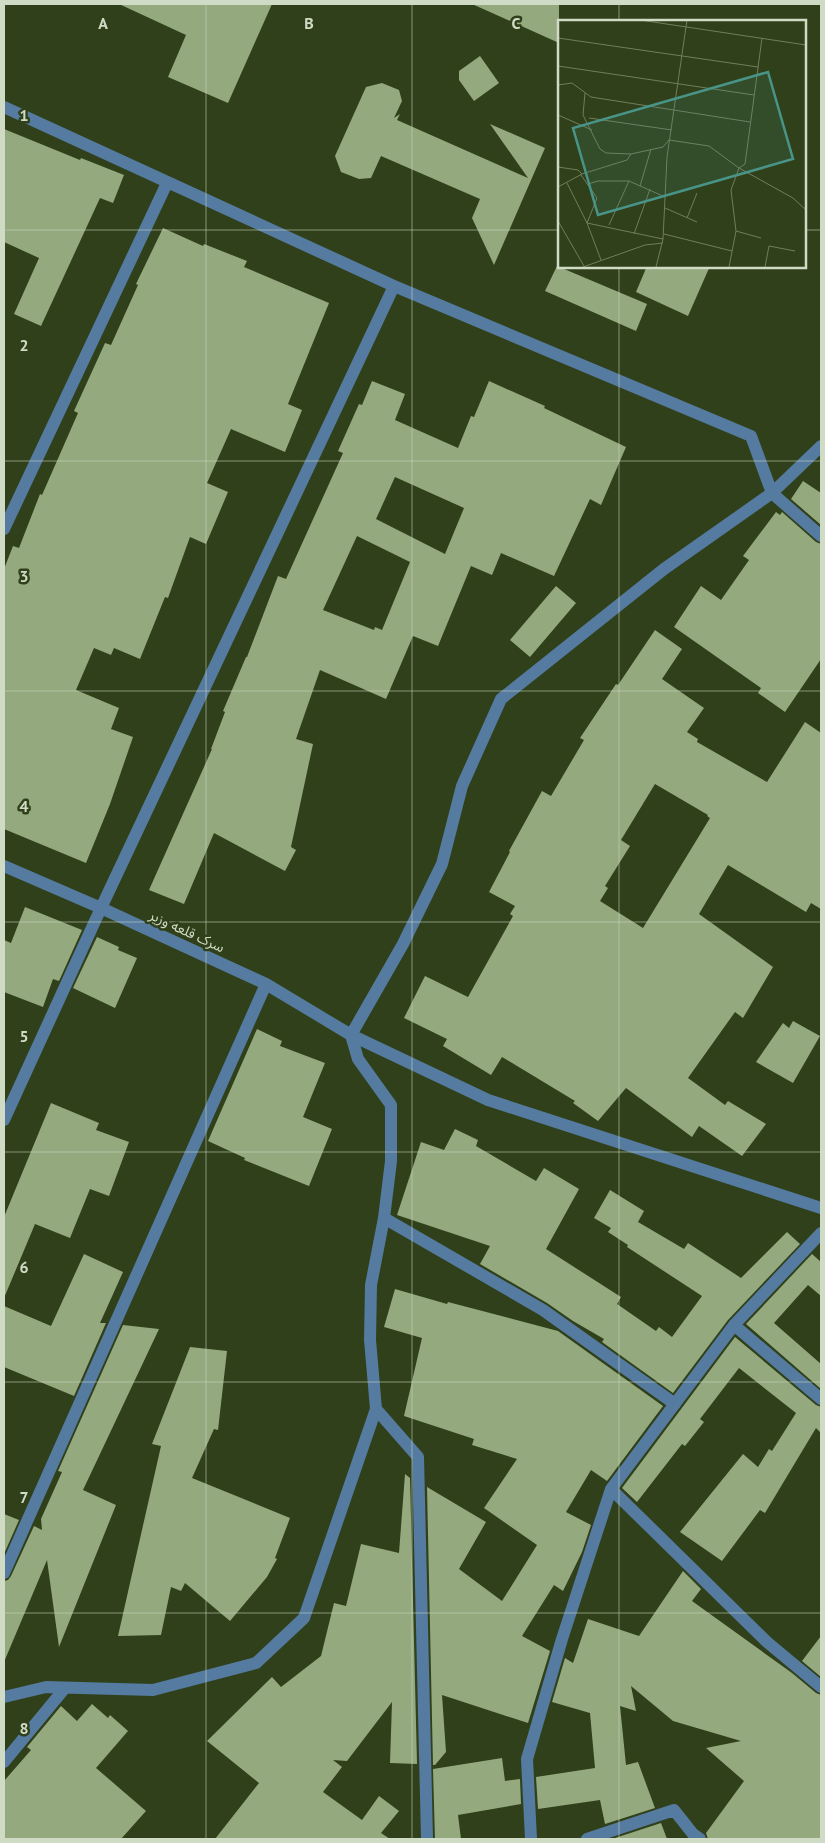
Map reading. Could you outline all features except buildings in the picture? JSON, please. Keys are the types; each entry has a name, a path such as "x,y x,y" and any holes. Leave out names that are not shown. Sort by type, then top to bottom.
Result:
{"street":[{"path":"4,107 394,286 751,436 772,493 821,536"},
{"path":"4,529 167,183"},
{"path":"4,1120 101,908 394,286"},
{"path":"4,1697 46,1687 153,1690 256,1663 304,1618 376,1409 370,1340 371,1285 384,1218 391,1161 392,1106 358,1059 351,1035 403,944 442,864 462,786 501,699 664,570 772,493 821,446"},
{"name":"سرک قلعه وزیر","path":"4,866 101,908 266,984 351,1035 488,1100 821,1208"},
{"path":"4,1573 266,984"},
{"path":"384,1218 543,1310 675,1404"},
{"path":"531,1839 527,1759 562,1639 611,1489 734,1325 821,1233"},
{"path":"734,1325 821,1398"},
{"path":"376,1409 418,1457 427,1839"},
{"path":"611,1489 767,1642 821,1686"},
{"path":"4,1762 65,1688"},
{"path":"587,1839 674,1810 693,1834 700,1839"}]}
